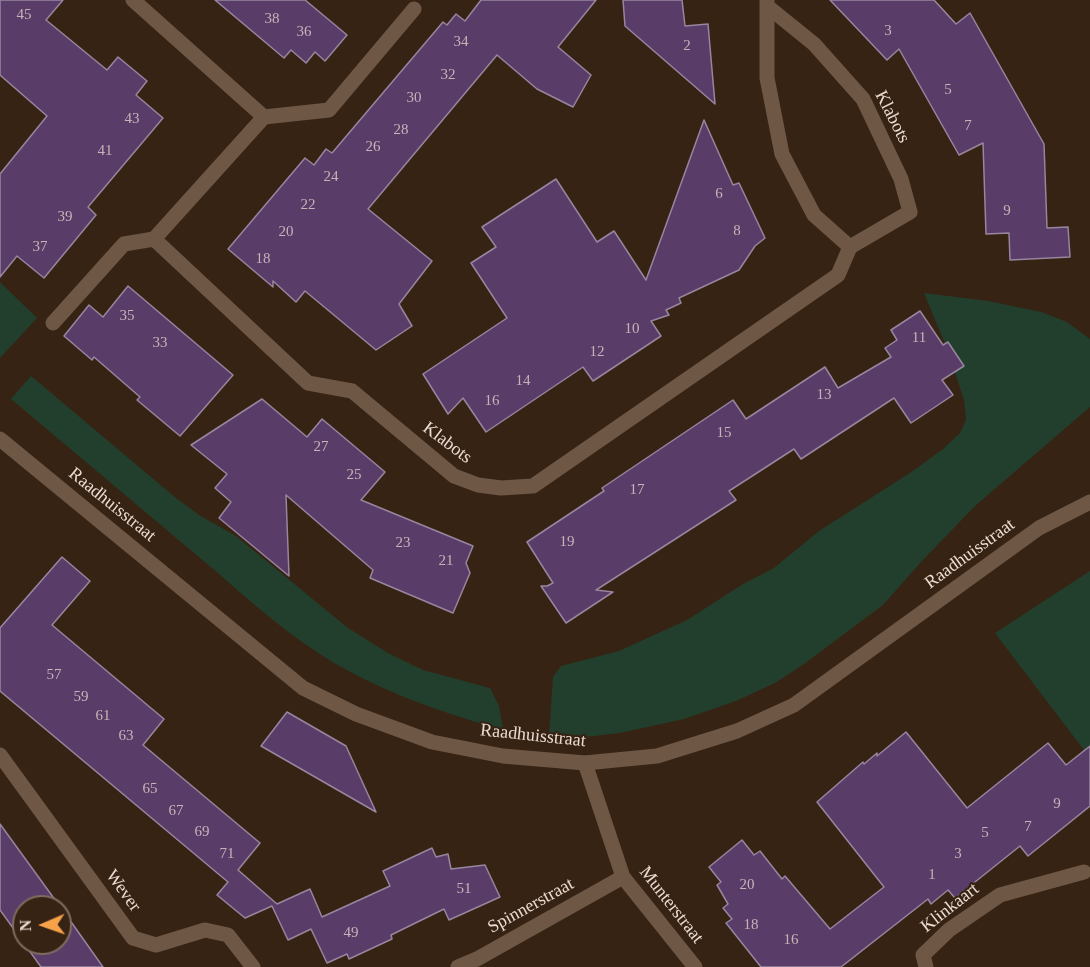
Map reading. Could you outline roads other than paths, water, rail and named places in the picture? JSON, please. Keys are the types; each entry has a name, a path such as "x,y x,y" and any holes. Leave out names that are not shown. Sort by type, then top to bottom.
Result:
{"street":[{"path":"133,0 264,117"},
{"name":"Klabots","path":"767,3 767,78 782,154 814,215 850,247"},
{"name":"Klabots","path":"154,239 308,383 352,391 454,476 478,485 501,488 533,486 838,275 850,247 910,212 901,179 863,99 814,44 767,3"},
{"path":"53,323 124,244 154,239 264,117 329,111 414,9"},
{"name":"Raadhuisstraat","path":"0,439 303,688 356,714 432,742 503,756 585,763 657,756 737,731 794,705 1039,528 1090,502"},
{"name":"Wever","path":"0,755 134,938 156,945 205,930 228,935 253,967"},
{"name":"Munterstraat","path":"585,763 623,877 695,967"},
{"name":"Klinkaart","path":"926,967 923,955 932,946 949,930 1000,895 1084,872"},
{"name":"Spinnerstraat","path":"458,967 477,959 623,877"}]}
